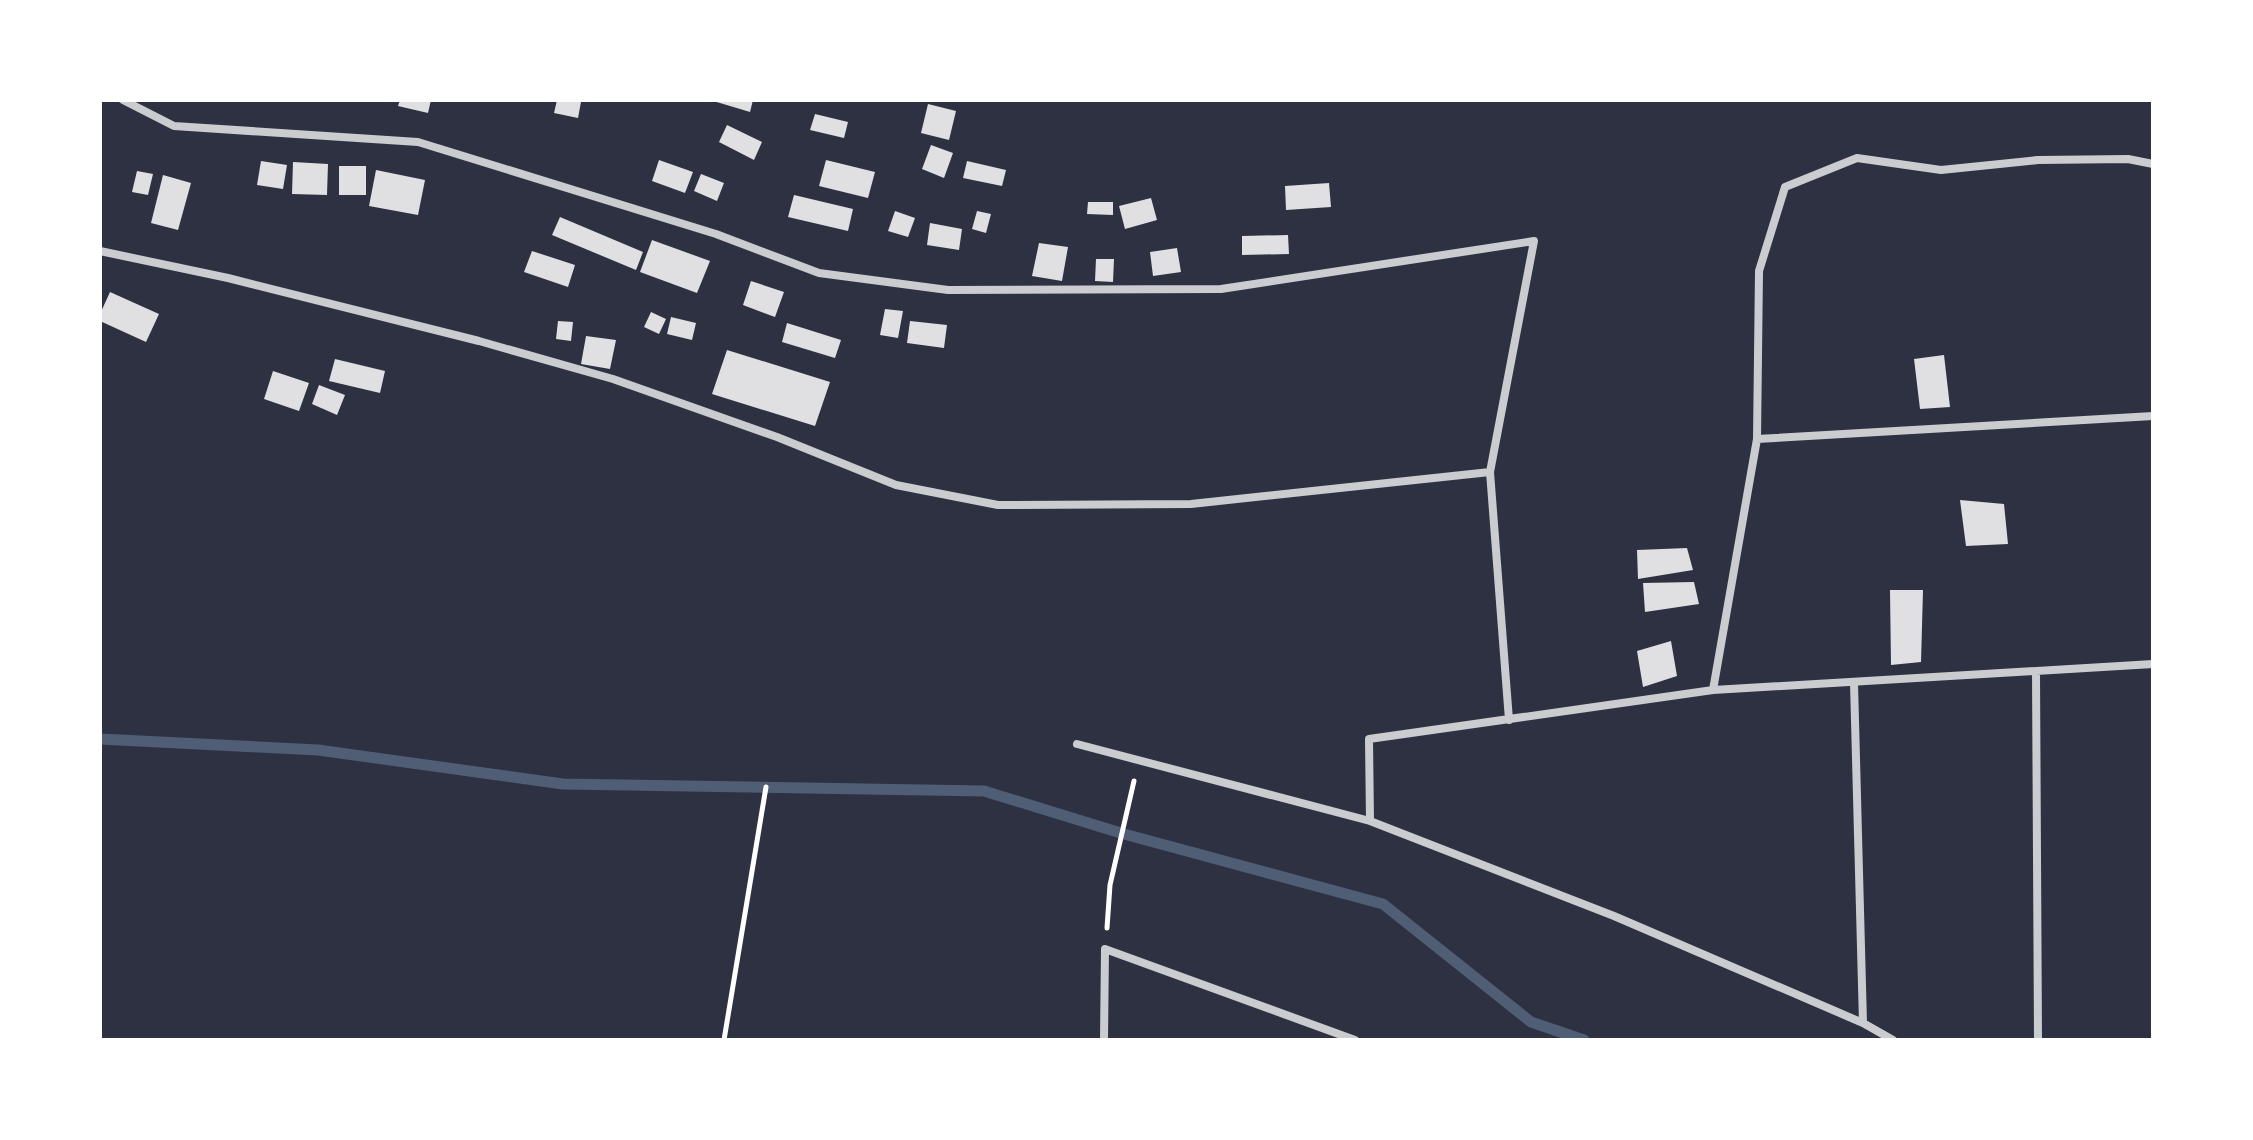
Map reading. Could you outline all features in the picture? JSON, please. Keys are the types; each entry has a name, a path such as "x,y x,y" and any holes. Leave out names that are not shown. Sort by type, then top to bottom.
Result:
{"street":[{"path":"123,100 174,126 418,142 716,234 819,273 948,290 1221,289 1534,241 1490,472 1509,720"},
{"path":"1713,690 1757,439 1759,271 1785,187 1857,158 1941,170 2038,160 2128,159 2153,164"},
{"path":"100,251 228,278 479,341 643,389 777,437 896,485 998,505 1191,504 1490,472"},
{"path":"1757,439 2153,416"},
{"path":"1370,821 1369,739 1713,690 2153,664"},
{"path":"2036,672 2038,1040"},
{"path":"1854,683 1863,1023"},
{"path":"1077,744 1370,821 1614,916 1863,1023 1893,1040"},
{"path":"1104,1040 1105,949 1355,1040"}],"path":[{"path":"724,1040 766,787"},
{"path":"1105,949 1110,885 1132,790"}],"building":[{"path":"400,100 431,100 428,113 398,106"},
{"path":"557,100 581,102 578,118 554,113"},
{"path":"710,100 753,100 750,112"},
{"path":"928,104 956,111 949,140 921,133"},
{"path":"815,114 848,122 844,138 810,130"},
{"path":"727,125 762,142 754,160 719,142"},
{"path":"931,145 953,153 944,178 922,169"},
{"path":"659,160 693,172 685,193 652,181"},
{"path":"826,160 875,172 868,198 819,186"},
{"path":"261,161 287,165 283,189 257,185"},
{"path":"967,161 1006,170 1002,186 963,178"},
{"path":"293,162 328,164 327,195 292,194"},
{"path":"339,166 366,166 366,195 339,195"},
{"path":"376,170 425,180 418,215 369,206"},
{"path":"137,171 153,174 148,195 132,192"},
{"path":"701,174 724,183 717,201 694,191"},
{"path":"163,175 191,183 178,230 151,223"},
{"path":"1329,183 1331,207 1286,210 1285,186"},
{"path":"794,195 853,209 848,231 788,217"},
{"path":"1151,198 1157,220 1125,229 1119,206"},
{"path":"1088,202 1113,202 1113,215 1087,214"},
{"path":"895,211 915,218 908,237 888,231"},
{"path":"977,211 991,214 986,233 972,229"},
{"path":"560,217 643,252 636,270 552,235"},
{"path":"930,223 962,229 959,250 927,245"},
{"path":"1288,235 1289,254 1242,255 1242,236"},
{"path":"652,240 710,261 697,293 640,272"},
{"path":"1039,243 1068,247 1062,281 1032,276"},
{"path":"1177,248 1181,272 1153,276 1150,252"},
{"path":"532,251 575,265 568,287 524,272"},
{"path":"1096,259 1114,259 1113,282 1095,281"},
{"path":"751,281 784,292 775,317 743,305"},
{"path":"110,292 159,314 146,342 100,321"},
{"path":"885,309 903,311 898,338 880,335"},
{"path":"651,312 666,319 659,334 644,327"},
{"path":"671,317 696,323 692,340 667,334"},
{"path":"558,321 573,322 571,341 556,339"},
{"path":"910,321 947,325 944,348 907,343"},
{"path":"787,323 841,340 835,358 782,342"},
{"path":"586,336 616,340 610,369 581,364"},
{"path":"727,350 830,382 815,426 712,394"},
{"path":"1944,355 1950,407 1920,409 1914,359"},
{"path":"335,359 385,371 380,393 329,381"},
{"path":"273,371 309,383 299,411 264,399"},
{"path":"319,385 345,395 337,415 312,404"},
{"path":"1960,500 2004,504 2008,544 1966,546"},
{"path":"1687,548 1693,570 1638,579 1637,550"},
{"path":"1694,582 1699,604 1645,612 1643,583"},
{"path":"1890,590 1923,590 1921,662 1891,665"},
{"path":"1671,641 1677,676 1643,687 1637,651"}],"waterway":[{"path":"100,739 318,750 563,784 984,791 1124,834 1383,904 1531,1022 1584,1040"}]}
